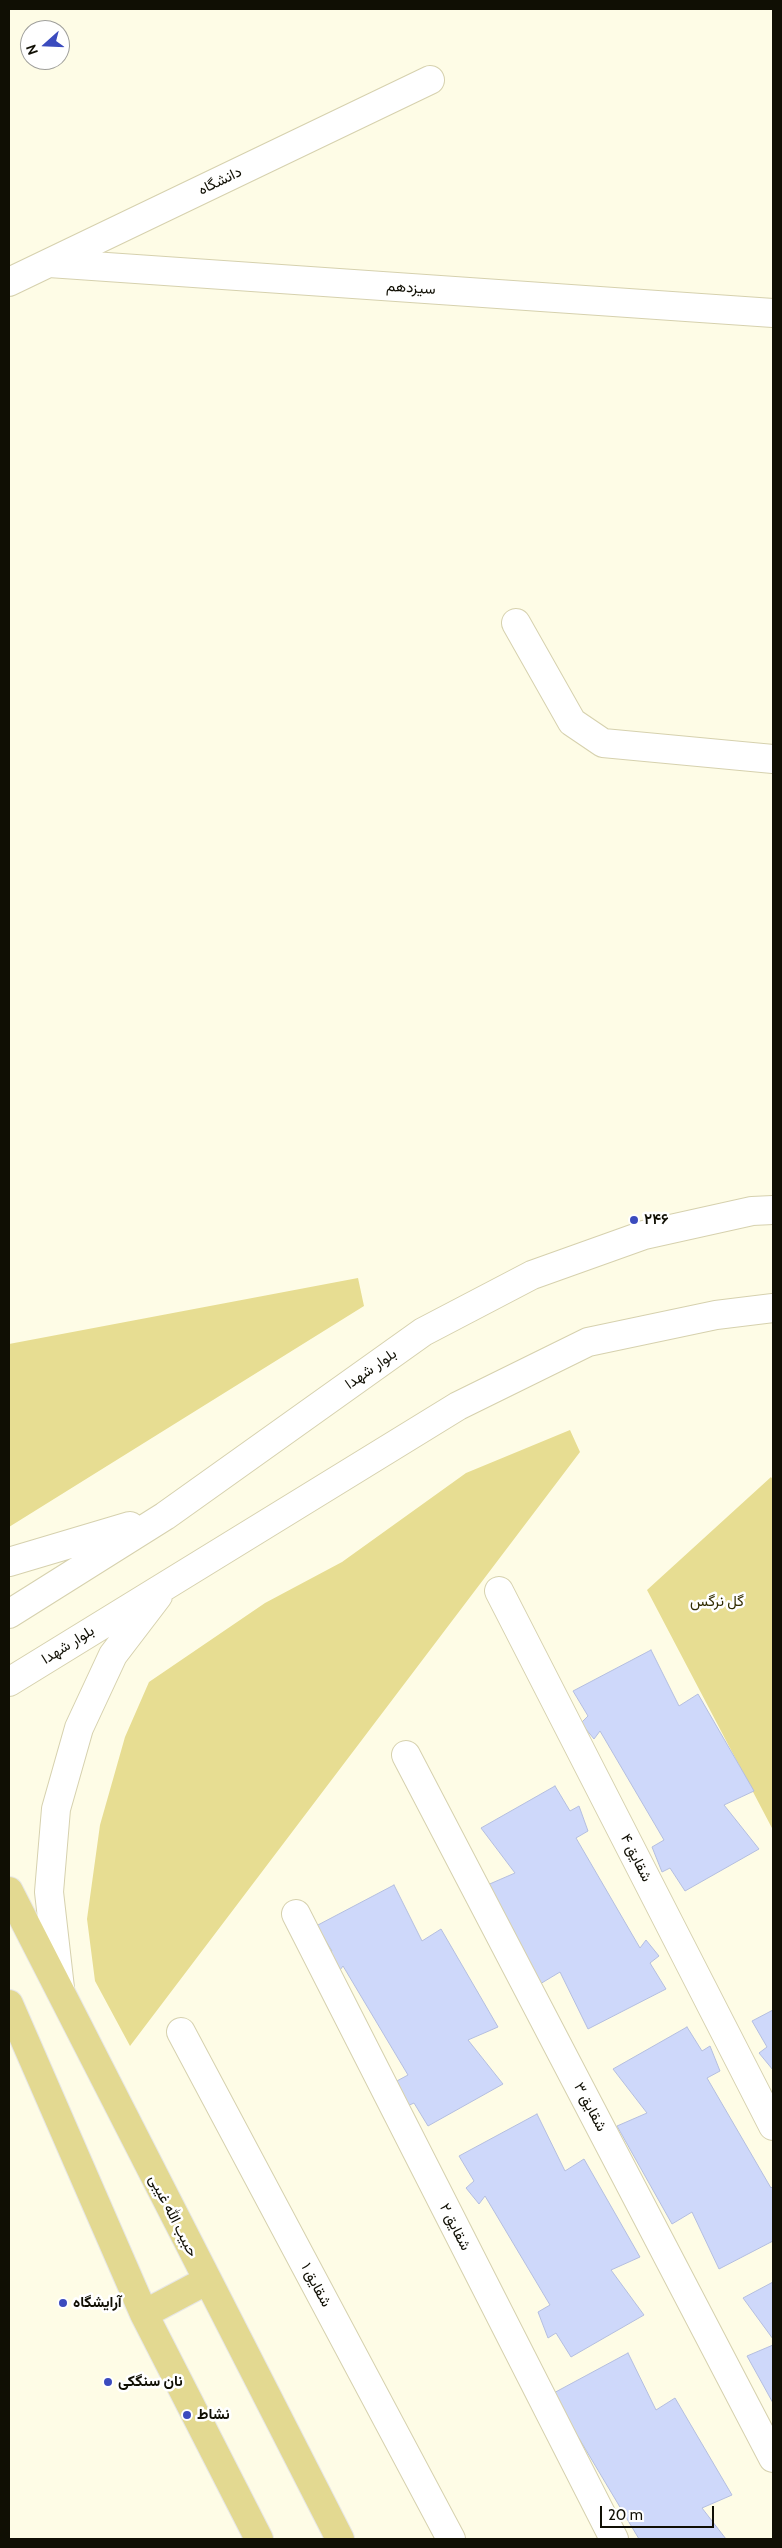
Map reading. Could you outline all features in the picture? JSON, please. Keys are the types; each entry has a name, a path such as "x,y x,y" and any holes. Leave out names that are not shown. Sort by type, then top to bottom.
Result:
{"main road":[{"name":"حبیب الله غیبی","path":"9,1891 206,2281 340,2539"},
{"path":"9,2004 144,2314 259,2539"},
{"path":"144,2314 206,2281"}],"street":[{"name":"دانشگاه","path":"9,282 430,80"},
{"name":"سیزدهم","path":"49,263 773,313"},
{"path":"516,623 572,722 603,743 773,759"},
{"name":"بلوار شهدا","path":"9,1614 165,1516 423,1332 532,1275 644,1235 752,1211 773,1210"},
{"name":"بلوار شهدا","path":"9,1682 458,1406 588,1342 716,1315 773,1308"},
{"path":"9,1562 165,1516"},
{"path":"61,1996 48,1892 56,1809 78,1728 113,1655 168,1583"},
{"name":"شقایق ۴","path":"499,1591 773,2126"},
{"name":"شقایق ۳","path":"406,1755 773,2458"},
{"name":"شقایق ۲","path":"296,1914 614,2539"},
{"name":"شقایق ۱","path":"181,2032 451,2539"}],"green space":[{"path":"358,1278 364,1306 9,1527 9,1344"},
{"path":"570,1430 580,1452 130,2046 95,1981 87,1919 100,1825 125,1737 149,1682 265,1603 342,1562 466,1473"},
{"name":"گل نرگس","path":"771,1477 773,1480 773,1830 647,1590"}],"building":[{"path":"651,1650 679,1706 698,1694 754,1791 724,1805 759,1849 685,1891 670,1868 662,1872 652,1847 664,1840 600,1731 594,1739 581,1723 588,1716 573,1691"},
{"path":"555,1786 570,1811 579,1806 588,1831 576,1838 640,1948 646,1940 659,1956 650,1963 666,1989 588,2029 560,1972 540,1984 485,1886 515,1873 481,1828"},
{"path":"394,1885 422,1941 441,1929 498,2027 468,2040 503,2084 428,2126 414,2103 405,2107 395,2082 408,2075 343,1966 337,1974 324,1958 332,1951 316,1926"},
{"path":"773,2010 773,2070 759,2053 767,2047 752,2021"},
{"path":"687,2027 702,2051 710,2046 720,2071 707,2078 771,2188 773,2186 773,2241 719,2269 692,2212 672,2224 617,2126 647,2113 613,2069"},
{"path":"537,2114 565,2171 584,2159 640,2257 611,2270 644,2315 571,2357 556,2333 548,2338 538,2312 550,2305 485,2196 479,2204 466,2188 474,2181 459,2156"},
{"path":"773,2282 773,2339 743,2298"},
{"path":"773,2345 773,2403 747,2356"},
{"path":"628,2353 656,2410 675,2398 732,2495 702,2508 726,2539 639,2539 577,2435 571,2443 550,2395"}],"place":[{"name":"۲۴۶","path":"634,1220"},
{"name":"آرایشگاه","path":"63,2303"},
{"name":"نان سنگکی","path":"108,2382"},
{"name":"نشاط","path":"187,2415"}]}
